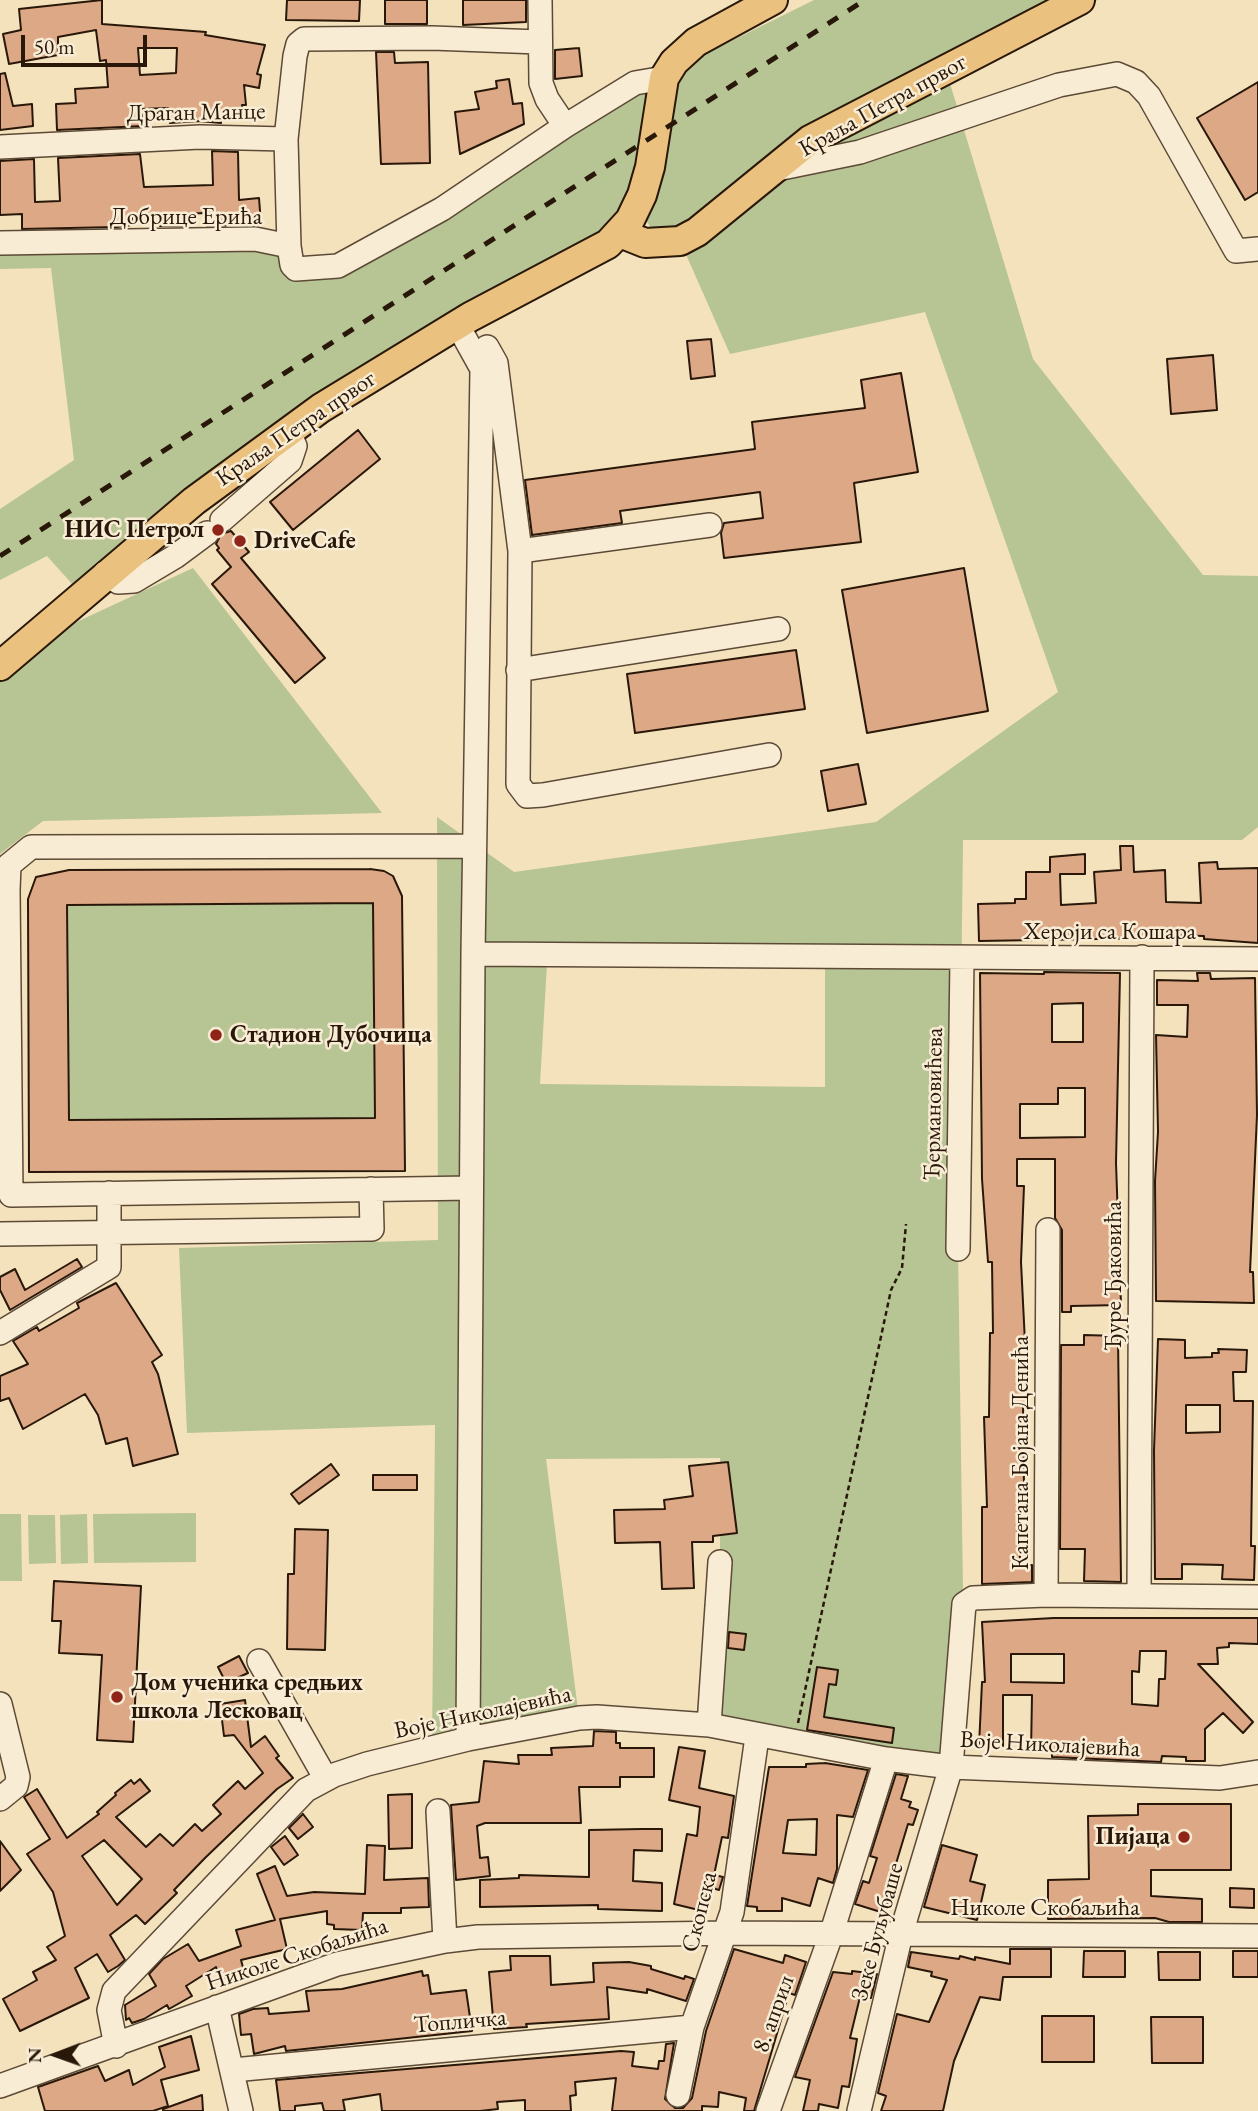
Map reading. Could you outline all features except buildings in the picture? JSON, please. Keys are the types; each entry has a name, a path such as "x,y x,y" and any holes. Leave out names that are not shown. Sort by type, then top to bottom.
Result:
{"main road":[{"path":"664,78 674,62 695,42 773,0"},
{"name":"Краља Петра првог","path":"620,233 645,243 680,241 697,232 810,140 1080,0"},
{"name":"Краља Петра првог","path":"0,666 105,573 234,468 321,408 463,320 596,252 620,233 642,195 650,167 664,78"}],"street":[{"path":"540,0 541,83 547,99 565,126 635,83 664,78"},
{"path":"286,139 295,56 298,44 304,39 432,38 539,42"},
{"path":"777,169 860,152 1059,85 1117,74 1136,82 1149,96 1236,251 1258,249"},
{"name":"Добрице Ерића","path":"0,243 255,240 289,246 292,265 296,270 338,266 442,209 565,126"},
{"name":"Драган Манце","path":"0,147 200,137 286,139 289,246"},
{"path":"463,320 496,363 520,551 518,785 527,796 769,755"},
{"path":"463,320 482,369 474,846 468,1738"},
{"path":"105,573 118,582 134,581 176,556 290,461 295,446 289,432"},
{"path":"520,551 709,525"},
{"path":"518,670 778,629"},
{"path":"471,1188 11,1195 5,1102 9,865 31,847 474,846"},
{"name":"Хероји са Кошара","path":"473,954 1258,959"},
{"name":"Ђуре Ђаковића","path":"1139,1595 1142,957"},
{"name":"Ђермановићева","path":"958,1249 962,959"},
{"path":"0,1234 372,1229 371,1189"},
{"path":"0,1333 109,1267 109,1193"},
{"name":"Капетана Бојана Денића","path":"951,1767 964,1604 973,1598 1046,1595 1048,1230"},
{"path":"709,1725 720,1562"},
{"path":"1046,1595 1258,1597"},
{"path":"259,1661 326,1779"},
{"path":"0,1704 18,1777 16,1786 0,1799"},
{"name":"Воје Николајевића","path":"116,2046 108,2010 110,1998 119,1985 306,1790 326,1779 367,1764 468,1738 579,1718 709,1725 757,1737 951,1767 1220,1778 1258,1772"},
{"name":"Скопска","path":"678,2095 692,2027 732,1912 757,1737"},
{"path":"831,1935 886,1759"},
{"name":"Зеке Буљубаше","path":"859,2111 901,1934 951,1767"},
{"path":"438,1811 445,1941"},
{"name":"Николе Скобаљића","path":"0,2086 337,1964 445,1941 478,1937 726,1933 1258,1936"},
{"name":"8. април","path":"768,2111 831,1935"},
{"path":"217,2007 241,2111"},
{"name":"Топличка","path":"233,2070 692,2027"}],"path":[{"path":"794,1743 891,1290 902,1268 906,1224"}],"green space":[{"path":"814,0 1098,0 946,70 1033,359 1203,575 1258,576 1258,827 1242,840 963,840 958,1249 963,1591 951,1767 709,1725 720,1562 720,1458 546,1459 579,1718 432,1748 435,1425 187,1433 179,1248 438,1240 437,817 514,872 876,822 1058,692 925,312 730,354 680,241 655,234 646,220 659,174 671,94 681,66","holes":["547,964 825,964 825,1087 540,1084"]},
{"path":"651,78 650,167 600,239 489,297 82,595 47,556 0,580 0,509 74,460 51,268 0,269 0,243 289,246 292,265 318,269"},
{"path":"193,568 382,813 43,821 0,854 0,681 70,625"},
{"name":"Стадион Дубочица","path":"69,870 384,871 393,876 402,896 405,1171 29,1172 28,899 36,877"},
{"path":"196,1513 196,1562 94,1563 93,1514"},
{"path":"0,1514 21,1514 22,1581 0,1581"},
{"path":"87,1514 88,1563 61,1564 60,1515"},
{"path":"28,1515 55,1515 56,1563 29,1564"}],"railway":[{"path":"0,556 865,0"}],"place":[{"name":"НИС Петрол","path":"218,530"},
{"name":"DriveCafe","path":"240,541"},
{"name":"Стадион Дубочица","path":"216,1035"},
{"name":"Дом ученика средњих школа Лесковац","path":"117,1697"},
{"name":"Пијаца","path":"1184,1837"}]}
